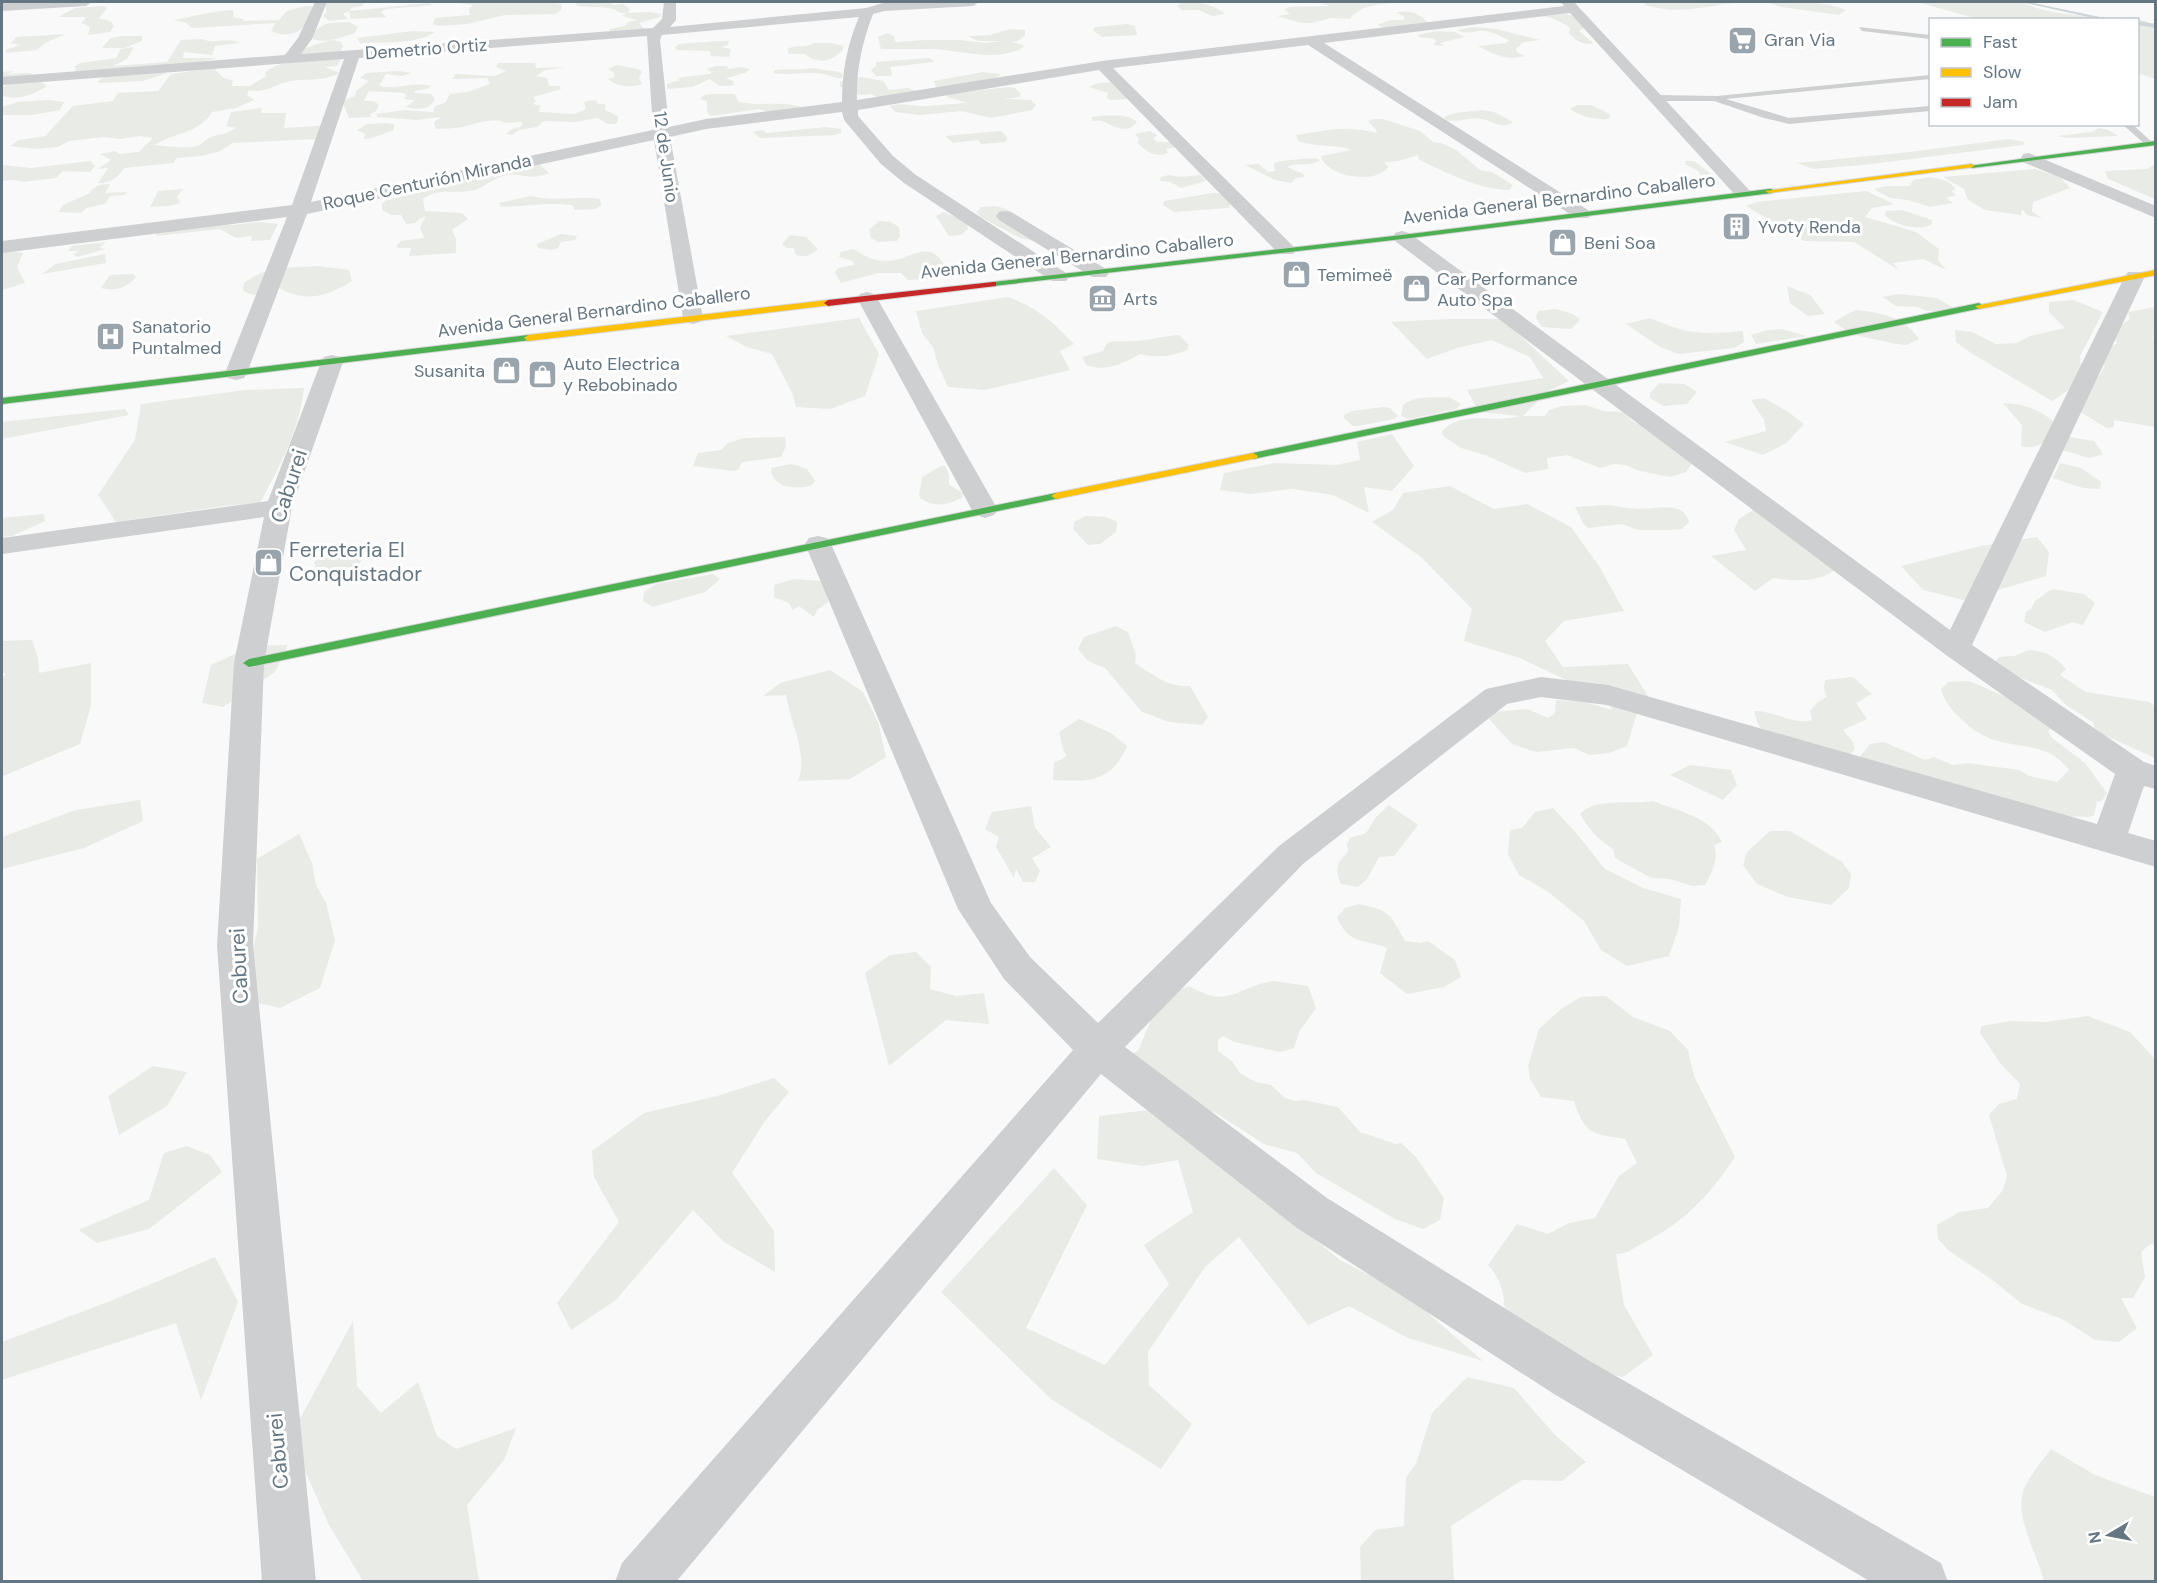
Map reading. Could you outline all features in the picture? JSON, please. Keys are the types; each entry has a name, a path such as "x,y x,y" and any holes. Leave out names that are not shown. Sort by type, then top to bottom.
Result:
{"main road":[{"name":"Avenida General Bernardino Caballero","path":"2,401 693,318 1402,237 2152,143"},
{"path":"249,663 818,544 1600,385 1767,347 2145,274"}],"street":[{"path":"2,7 86,2"},
{"path":"289,60 305,39 321,2"},
{"name":"12 de Junio","path":"670,2 669,20 656,32 653,40 661,133 693,318"},
{"path":"885,7 899,2"},
{"path":"885,7 973,2"},
{"path":"1570,5 1743,193"},
{"name":"Roque Centurión Miranda","path":"2,247 299,210 706,124 851,106 1102,66 1570,5"},
{"name":"Demetrio Ortiz","path":"2,81 656,32 851,14 885,7"},
{"path":"867,12 853,51 848,89 850,117 887,160 933,178 1059,277"},
{"path":"1310,40 1582,214"},
{"path":"236,373 299,210 353,55"},
{"path":"1102,66 1286,250"},
{"path":"851,106 871,114 876,120"},
{"path":"2029,158 2156,213"},
{"path":"987,206 1099,273"},
{"path":"1402,237 1956,648 2144,774 2109,840"},
{"path":"1956,648 2145,274"},
{"path":"867,298 985,510"},
{"name":"Caburei","path":"289,1581 236,945 249,663 279,507 332,362"},
{"path":"2,546 279,507"},
{"path":"818,544 976,909 1017,968 1098,1049 1312,1213 1571,1377 1922,1581"},
{"path":"641,1581 1098,1049 1291,855 1497,696 1541,687 1608,694 2156,854"}],"lane":[{"path":"1863,29 1929,37"},
{"path":"1655,98 1715,98 1929,77"},
{"path":"1715,98 1777,120 1789,121 1929,108"},
{"path":"2126,126 2152,143"}],"shaded area":[{"path":"329,2 365,2 362,6 351,8 350,11 429,3 433,5 386,9 381,12 386,17 351,19 349,11 343,14 348,19 329,21 323,16 327,12 325,5"},
{"path":"448,2 550,2 561,4 562,9 556,14 505,15 468,24 438,26 433,24 435,18 470,15 469,9 473,5"},
{"path":"576,2 609,2 613,5 623,4 630,9 628,13 661,14 660,17 639,23 645,30 610,31 609,29 625,26 628,22 638,20 622,16 626,13 609,8 577,6"},
{"path":"1183,2 1205,4 1225,14 1213,16 1198,10 1182,10 1177,6"},
{"path":"1318,2 1412,2 1370,6 1355,13 1350,19 1331,18 1312,23 1301,23 1277,16 1290,14 1284,9 1290,7 1330,6"},
{"path":"1744,2 1671,10 1645,5 1644,3"},
{"path":"1765,2 1817,3 1846,10 1839,15 1782,7"},
{"path":"1917,2 2022,2 2047,11 2116,18 1974,18"},
{"path":"104,6 107,8 99,18 111,22 114,26 110,32 88,35 90,27 81,23 86,18 58,17 75,8"},
{"path":"306,6 321,7 300,30 288,34 271,31 276,23 192,28 186,23 174,20 233,10 234,18 244,19 242,21 279,20 287,11"},
{"path":"1396,12 1415,13 1429,24 1388,29 1377,25 1391,20 1404,20 1404,17"},
{"path":"1566,14 1573,16 1584,28 1579,31 1593,43 1580,42 1569,33 1570,28 1553,19 1541,16"},
{"path":"2139,20 2146,21 2155,28 2155,79 2139,73"},
{"path":"349,22 358,27 355,33 327,41 311,38 314,32 322,26"},
{"path":"1127,24 1135,26 1137,35 1102,37 1093,30 1095,27"},
{"path":"1473,27 1496,29 1540,40 1523,42 1516,49 1525,56 1506,57 1478,46 1506,43 1509,40 1486,31 1457,30"},
{"path":"1010,29 1025,30 1025,35 1018,41 1011,42 1024,47 1013,52 991,55 932,49 881,49 878,37 888,33 895,37 896,42 959,40 986,43 1002,41 978,41 968,36 990,35"},
{"path":"413,31 435,32 418,39 399,42 360,43 357,38"},
{"path":"1436,31 1455,32 1464,37 1440,43 1444,46 1434,45 1436,40 1417,35"},
{"path":"66,34 45,43 37,50 6,53 6,50 20,45 11,43 16,37"},
{"path":"142,36 142,41 125,48 102,48 111,38"},
{"path":"202,39 207,41 230,40 240,43 215,46 212,55 184,52 183,58 217,58 151,73 167,73 143,81 100,83 97,82 104,77 73,74 76,69 74,67 80,63 116,58 121,49 134,47 127,59 113,66 167,62 181,40"},
{"path":"333,40 341,42 343,46 341,51 230,60 283,55"},
{"path":"729,41 728,45 721,47 731,49 729,57 711,56 710,51 677,50 675,48 679,44"},
{"path":"814,43 831,43 843,46 843,50 833,58 823,61 812,59 805,54 788,54 788,49"},
{"path":"930,58 934,62 890,67 892,74 890,76 876,76 871,70 876,66 876,62"},
{"path":"341,59 337,66 324,67 340,73 321,79 285,82 260,91 249,90 247,95 254,100 236,108 212,112 194,129 154,145 197,146 209,138 236,128 226,126 231,112 262,108 261,113 286,113 284,128 332,125 334,133 316,139 233,143 220,151 202,156 177,158 173,163 124,168 113,179 98,183 108,168 98,169 111,160 100,154 116,151 118,154 139,152 153,138 103,137 69,141 58,147 36,149 10,146 19,140 45,136 73,106 113,101 118,93 158,91 171,74 214,68 222,77 233,81 232,86 250,86 266,76 265,73 271,68 289,62"},
{"path":"498,63 535,63 536,68 566,67 545,70 536,76 547,78 549,86 559,86 561,89 533,97 536,101 533,104 540,106 539,112 574,114 586,109 584,103 587,101 596,100 598,104 605,104 605,110 618,116 618,121 615,124 608,124 597,118 575,122 544,121 537,127 519,130 512,135 506,134 520,127 523,124 521,122 491,121 459,128 436,129 434,122 441,117 417,120 377,117 377,114 405,110 433,112 435,106 445,103 450,94 468,92 490,84 487,78 452,79 456,74 495,76 506,71 496,67"},
{"path":"617,65 638,69 642,72 639,78 642,84 624,86 608,79 615,77 614,73 608,69"},
{"path":"727,66 728,69 741,67 750,69 745,73 726,78 733,81 734,85 720,86 710,79 692,87 667,89 667,84 680,80 677,78 710,74 712,72 707,69"},
{"path":"811,68 840,72 843,75 839,78 816,73 773,73 775,70"},
{"path":"15,71 7,74 30,73 47,86 25,96 13,98 2,95 2,87 15,82 2,82 2,72"},
{"path":"398,71 412,73 402,76 386,74 379,86 419,84 432,86 414,91 431,94 435,99 433,103 419,109 410,108 406,107 415,100 404,99 407,96 404,93 369,91 364,101 374,101 379,105 376,111 370,114 371,117 349,118 342,101 355,96 356,91 369,81 360,78 366,73"},
{"path":"983,72 1001,74 980,83 960,86 936,87 934,81"},
{"path":"861,77 883,81 889,90 908,88 919,92 878,98 872,94 859,95 852,89 840,87 840,82"},
{"path":"1115,82 1130,99 1111,100 1107,98 1108,93 1089,87 1098,83"},
{"path":"1009,87 1015,88 1021,94 1020,97 1003,99 1031,100 1036,105 1032,110 991,118 961,111 919,115 895,112 890,106 900,104 928,106 967,103 947,97 947,94"},
{"path":"735,94 738,101 745,103 786,104 804,108 770,113 759,109 711,116 707,112 707,101 700,99 704,95"},
{"path":"49,100 64,102 60,110 32,115 2,115 2,107 18,102"},
{"path":"1577,105 1591,105 1610,114 1609,119 1588,117 1570,109"},
{"path":"1483,110 1494,112 1513,122 1501,125 1481,119 1450,121 1444,117 1454,113"},
{"path":"1122,116 1137,122 1124,129 1101,121 1092,121 1092,117"},
{"path":"1383,119 1420,131 1433,142 1456,150 1480,170 1492,172 1513,185 1509,190 1485,187 1419,160 1418,155 1399,161 1384,162 1388,167 1382,173 1373,176 1352,176 1332,169 1321,156 1351,150 1304,143 1298,141 1296,135 1345,129 1377,133 1368,121"},
{"path":"367,124 394,124 394,130 364,139 365,134 357,130"},
{"path":"826,127 841,129 841,133 760,138 753,132 762,130 767,133"},
{"path":"2099,128 2118,136 2068,138 2057,136 2092,132"},
{"path":"1001,131 1007,137 1006,142 981,144 978,140 953,143 945,136"},
{"path":"1150,131 1157,135 1153,139 1158,142 1174,142 1177,147 1166,149 1168,153 1163,154 1148,151 1138,143 1139,138 1135,134"},
{"path":"2008,139 2025,142 2023,145 1863,165 1813,169 1797,163 1910,152"},
{"path":"1315,158 1320,160 1312,164 1295,164 1287,167 1305,177 1296,178 1291,183 1275,180 1245,165 1259,164 1268,172 1275,171 1274,163"},
{"path":"90,161 95,166 90,172 63,171 56,178 23,182 2,181 2,165 31,168"},
{"path":"1685,161 1694,161 1718,179 1709,186 1674,189 1666,192 1646,186 1647,183 1662,185 1702,180 1699,172 1686,165"},
{"path":"539,164 549,173 532,177 507,175 470,191 436,193 423,199 425,211 462,213 468,219 452,230 456,239 456,253 409,256 411,248 396,246 401,241 424,238 420,227 426,216 415,223 406,224 401,215 391,215 382,210 382,204 385,201 446,184"},
{"path":"2155,164 2155,199 2108,179 2105,171 2147,169"},
{"path":"2035,169 2060,177 2070,188 2033,202 2032,211 2042,218 2027,215 2022,209 2021,215 1985,210 1968,200 1964,189 1943,177"},
{"path":"1169,175 1180,177 1201,175 1206,181 1181,188 1171,182 1160,181 1161,177"},
{"path":"1930,177 1948,182 1956,189 1951,191 1956,195 1946,198 1953,203 1930,207 1908,200 1890,198 1874,189 1886,186 1909,186 1914,180"},
{"path":"110,184 105,193 127,192 124,195 110,196 105,204 86,208 81,213 59,212 63,205 90,193 99,185"},
{"path":"183,189 177,197 180,203 150,207 158,191"},
{"path":"1866,191 1894,204 1872,208 1865,217 1916,232 1939,249 1938,260 1946,270 1923,259 1893,263 1899,270 1854,242 1804,241 1746,206 1756,202"},
{"path":"1224,193 1230,203 1229,208 1174,212 1163,205 1164,201"},
{"path":"531,196 548,199 600,199 601,205 596,209 575,210 572,205 563,204 501,207 499,203"},
{"path":"995,206 1010,211 1022,219 1040,242 1020,238 981,217 977,212 981,207"},
{"path":"1902,210 1932,220 1931,225 1907,226 1894,222 1885,215 1886,211"},
{"path":"944,212 966,222 968,229 961,235 949,236 936,216"},
{"path":"879,221 891,222 899,227 900,236 897,241 878,242 871,238 869,230"},
{"path":"258,222 278,224 270,240 251,241 252,236 236,238 220,229 156,236 157,233 222,223 233,225"},
{"path":"561,234 577,236 575,240 561,242 558,248 552,250 538,248 537,244"},
{"path":"790,235 806,237 818,249 808,256 795,254 794,248 787,248 782,244"},
{"path":"106,242 99,248 105,249 77,257 73,254 79,251 69,251 71,246"},
{"path":"853,249 881,261 927,252 941,259 947,270 928,279 908,280 901,273 878,273 841,283 835,273 838,268 854,265 853,261 839,257 841,252"},
{"path":"13,251 23,253 17,267 25,283 2,290 2,253"},
{"path":"105,254 106,263 42,274 56,264"},
{"path":"318,266 349,270 352,281 333,291 308,297 278,288 261,295 243,291 244,283 270,270"},
{"path":"133,274 136,277 125,286 116,289 101,288 110,275"},
{"path":"1787,286 1810,295 1825,314 1808,316 1790,303"},
{"path":"1898,294 1937,298 1957,310 1926,311 1918,307 1896,306 1883,297"},
{"path":"1008,297 1044,316 1074,344 1060,351 1070,370 985,390 948,387 933,347 922,333 916,311"},
{"path":"2073,300 2103,312 2080,356 2081,371 2070,389 2052,401 1956,342 1955,330 1972,332 1996,344 2017,343 2030,336 2065,328 2049,312 2049,302"},
{"path":"2155,307 2155,335 2152,336 2156,338 2155,427 2114,420 2114,427 2107,428 2077,410 2105,366 2099,362 2107,347 2117,344 2115,337 2117,328 2130,319 2128,312"},
{"path":"1556,309 1573,314 1580,320 1571,329 1542,327 1536,318 1538,311"},
{"path":"1855,310 1891,317 1906,325 1919,339 1906,345 1896,344 1851,334 1834,322"},
{"path":"859,318 879,354 865,396 830,409 796,407 793,395 772,354 747,347 726,336"},
{"path":"1650,318 1695,332 1743,331 1744,342 1734,348 1678,354 1660,347 1626,324"},
{"path":"1502,319 1569,381 1548,391 1523,416 1545,416 1549,410 1562,406 1586,405 1603,411 1622,412 1635,423 1652,427 1697,456 1686,472 1670,477 1640,471 1625,465 1614,464 1600,468 1567,455 1547,458 1548,469 1525,473 1485,455 1461,448 1443,436 1442,431 1450,424 1459,420 1520,416 1479,412 1467,390 1543,378 1530,357 1492,340 1457,348 1427,359 1391,322"},
{"path":"1782,329 1806,336 1756,344 1751,335 1768,330"},
{"path":"1179,335 1189,345 1187,350 1175,354 1152,356 1140,354 1120,364 1101,368 1086,365 1082,357 1103,351 1107,343 1111,342"},
{"path":"1660,383 1684,384 1697,392 1687,404 1664,406 1650,398 1650,393"},
{"path":"304,388 293,434 260,503 223,506 116,522 98,495 135,440 141,404 245,390"},
{"path":"1449,397 1461,404 1456,409 1409,419 1401,416 1403,405 1408,402 1425,398"},
{"path":"1764,398 1804,424 1786,443 1763,455 1725,442 1766,431 1764,420 1751,400"},
{"path":"2003,403 2023,406 2041,413 2053,421 2054,432 2039,445 2021,446 2022,425"},
{"path":"1390,408 1398,416 1394,419 1358,426 1353,426 1344,418 1344,415 1352,411"},
{"path":"125,409 129,415 2,439 2,422"},
{"path":"1392,434 1414,466 1392,491 1364,487 1369,513 1333,495 1292,489 1250,494 1220,490 1224,473 1275,463 1336,465 1360,460 1357,442"},
{"path":"785,437 786,446 781,457 742,462 738,470 734,471 693,466 698,453 721,450 728,443 744,438"},
{"path":"2070,437 2094,441 2103,454 2089,458 2062,450 2061,438"},
{"path":"2060,463 2081,468 2101,482 2100,489 2083,488 2053,478"},
{"path":"792,464 807,469 815,481 812,485 792,487 775,480 771,468"},
{"path":"945,466 949,474 949,485 963,493 962,498 946,504 931,503 920,498 922,477"},
{"path":"1450,486 1494,509 1527,504 1571,527 1599,566 1624,611 1564,621 1545,641 1563,667 1628,664 1649,698 1594,693 1520,658 1464,641 1472,609 1421,557 1372,522 1393,510 1403,493"},
{"path":"1765,502 1837,569 1814,579 1773,578 1755,591 1711,556 1746,550 1734,530 1739,519"},
{"path":"1607,505 1636,509 1675,508 1686,515 1689,522 1682,529 1669,530 1638,530 1622,524 1588,528 1575,507"},
{"path":"44,514 45,521 12,536 2,537 2,518"},
{"path":"1086,516 1106,517 1117,522 1116,532 1100,544 1088,545 1073,529 1074,522"},
{"path":"2037,537 2049,552 2046,576 1963,600 1923,590 1901,566 1981,546"},
{"path":"328,552 362,558 358,568 324,583 319,581 314,562"},
{"path":"713,574 720,579 705,592 653,607 643,601 644,592 656,584"},
{"path":"794,579 821,581 832,588 828,602 817,610 814,617 799,606 793,610 789,603 774,597 774,585"},
{"path":"2052,589 2084,594 2095,603 2083,625 2073,622 2045,632 2024,622 2026,612 2031,609 2035,601"},
{"path":"1116,626 1128,632 1136,655 1135,663 1154,676 1174,685 1190,686 1208,717 1202,725 1169,722 1142,712 1105,668 1088,661 1078,649 1084,637"},
{"path":"32,640 38,658 39,673 91,663 91,705 80,744 3,776 2,779 2,679 6,673 2,673 2,641"},
{"path":"288,645 275,672 223,707 202,703 211,665 235,654 238,646"},
{"path":"2028,650 2045,653 2054,658 2066,669 2060,675 2086,692 2149,702 2155,706 2155,758 2102,734 2094,727 2094,723 2066,705 2052,690 2001,670 1996,661 1999,657 2015,656"},
{"path":"830,670 863,692 878,722 886,757 850,779 798,781 801,771 800,750 786,695 763,696 780,683"},
{"path":"1853,677 1872,694 1856,703 1867,719 1843,730 1853,742 1855,749 1849,756 1769,738 1758,724 1754,711 1762,711 1790,720 1812,720 1810,711 1818,702 1827,697 1824,689 1825,680"},
{"path":"1969,681 2009,698 2050,722 2048,731 2052,738 2085,763 2107,793 2102,801 2097,802 2094,815 2090,817 2061,816 1859,758 1870,744 1884,742 1925,760 1934,757 1953,765 1968,763 2019,770 2029,776 2057,782 2069,770 2051,754 2031,747 2000,742 1980,734 1952,710 1941,689 1948,682"},
{"path":"1608,697 1639,706 1627,746 1609,753 1589,755 1574,748 1536,752 1512,744 1489,719 1494,712 1527,709 1548,718 1555,713 1556,700 1584,702 1612,710"},
{"path":"1079,719 1111,733 1127,746 1121,758 1106,774 1088,780 1053,780 1054,763 1067,756 1059,732"},
{"path":"1690,765 1731,770 1737,785 1723,800 1670,775"},
{"path":"140,800 143,821 84,848 2,869 2,837 76,810"},
{"path":"1653,801 1701,820 1717,833 1722,842 1714,845 1715,861 1705,885 1692,886 1670,879 1651,878 1615,858 1613,849 1594,834 1580,814 1595,805 1604,803"},
{"path":"1389,805 1418,825 1394,856 1379,857 1367,879 1358,887 1341,884 1338,867 1348,852 1347,844 1350,838 1366,833 1376,817"},
{"path":"1031,806 1035,828 1051,847 1032,858 1040,871 1035,882 1023,882 1016,869 1014,878 996,847 999,837 985,829 992,812"},
{"path":"1553,808 1605,869 1643,888 1681,899 1679,927 1669,956 1627,966 1601,950 1584,921 1547,891 1519,875 1508,854 1510,830 1522,828 1535,812"},
{"path":"1770,831 1790,831 1842,862 1851,874 1849,888 1831,905 1788,897 1757,884 1743,865 1747,852"},
{"path":"299,834 312,863 316,885 326,903 335,940 320,988 280,1008 240,999 258,928 257,859"},
{"path":"1359,904 1383,911 1388,915 1405,941 1420,943 1428,941 1455,960 1461,977 1444,987 1407,994 1380,973 1387,948 1352,937 1337,917 1345,908"},
{"path":"916,952 931,967 930,989 956,996 984,993 989,1024 946,1020 889,1066 865,973 890,955"},
{"path":"1274,981 1308,986 1316,1008 1299,1032 1294,1048 1280,1052 1234,1042 1223,1036 1218,1040 1218,1051 1232,1061 1240,1073 1256,1082 1271,1085 1285,1098 1338,1107 1360,1132 1396,1144 1401,1143 1416,1157 1444,1198 1440,1220 1423,1229 1395,1219 1316,1173 1297,1153 1264,1144 1216,1113 1201,1110 1122,1057 1138,1051 1154,1013 1165,996 1189,986 1203,993 1224,997"},
{"path":"1606,996 1633,1017 1670,1031 1688,1050 1694,1076 1735,1157 1705,1196 1683,1218 1632,1249 1616,1254 1624,1305 1653,1355 1623,1377 1601,1372 1504,1324 1505,1308 1501,1285 1488,1265 1517,1224 1548,1234 1569,1223 1595,1218 1619,1176 1637,1163 1625,1139 1605,1136 1591,1130 1582,1120 1574,1101 1541,1097 1530,1079 1528,1066 1539,1029 1561,1009 1581,997"},
{"path":"2088,1016 2130,1032 2155,1059 2155,1245 2150,1244 2141,1252 2145,1277 2133,1298 2121,1298 2137,1328 2119,1342 2095,1340 2064,1320 2022,1304 1991,1279 1949,1251 1938,1239 1937,1225 1959,1212 1988,1208 2003,1190 2007,1176 1989,1115 1999,1104 2017,1099 2020,1084 2000,1063 1980,1033 1981,1026 2011,1021 2046,1022"},
{"path":"153,1066 187,1072 167,1106 119,1135 108,1096"},
{"path":"774,1078 789,1092 765,1121 732,1173 774,1231 775,1272 724,1242 693,1210 616,1300 571,1330 557,1303 619,1222 594,1177 592,1151 644,1113 717,1096"},
{"path":"1157,1109 1340,1260 1406,1294 1483,1361 1408,1338 1349,1306 1308,1325 1239,1237 1205,1267 1148,1352 1149,1385 1192,1424 1161,1469 1051,1399 941,1292 1054,1168 1087,1205 1026,1328 1105,1365 1169,1284 1144,1245 1193,1212 1178,1160 1143,1166 1097,1159 1099,1116"},
{"path":"187,1146 210,1155 222,1172 149,1229 97,1243 79,1230 149,1200 164,1153"},
{"path":"215,1257 238,1302 201,1400 176,1323 2,1380 2,1342 113,1300"},
{"path":"353,1321 357,1386 381,1413 418,1382 437,1436 456,1449 516,1428 504,1460 467,1505 479,1581 363,1581 329,1525 290,1437"},
{"path":"1467,1377 1514,1388 1555,1435 1586,1462 1562,1481 1522,1480 1451,1526 1454,1581 1361,1581 1360,1547 1375,1530 1404,1526 1406,1477 1416,1464 1432,1413"},
{"path":"2051,1449 2095,1475 2155,1497 2155,1581 2044,1581 2028,1537 2021,1503 2028,1482"}],"waterway":[{"path":"2024,2 2102,18"},
{"path":"2139,23 2156,26"}],"traffic: fast":[{"path":"1972,166 2156,143"},
{"path":"993,284 1402,237 1769,191"},
{"path":"1253,456 1979,306"},
{"path":"2,401 528,338"},
{"path":"249,663 1056,496"}],"traffic: slow":[{"path":"1769,191 1972,166"},
{"path":"1979,306 2156,272"},
{"path":"528,338 828,303"},
{"path":"1056,496 1253,456"}],"traffic: jam":[{"path":"828,303 993,284"}],"place":[{"name":"Gran Via","path":"1743,40"},
{"name":"Yvoty Renda","path":"1737,227"},
{"name":"Beni Soa","path":"1563,243"},
{"name":"Temimeë","path":"1296,275"},
{"name":"Car Performance Auto Spa","path":"1416,289"},
{"name":"Arts","path":"1102,299"},
{"name":"Sanatorio Puntalmed","path":"111,337"},
{"name":"Susanita","path":"506,371"},
{"name":"Auto Electrica y Rebobinado","path":"542,374"},
{"name":"Ferreteria El Conquistador","path":"268,562"}]}
